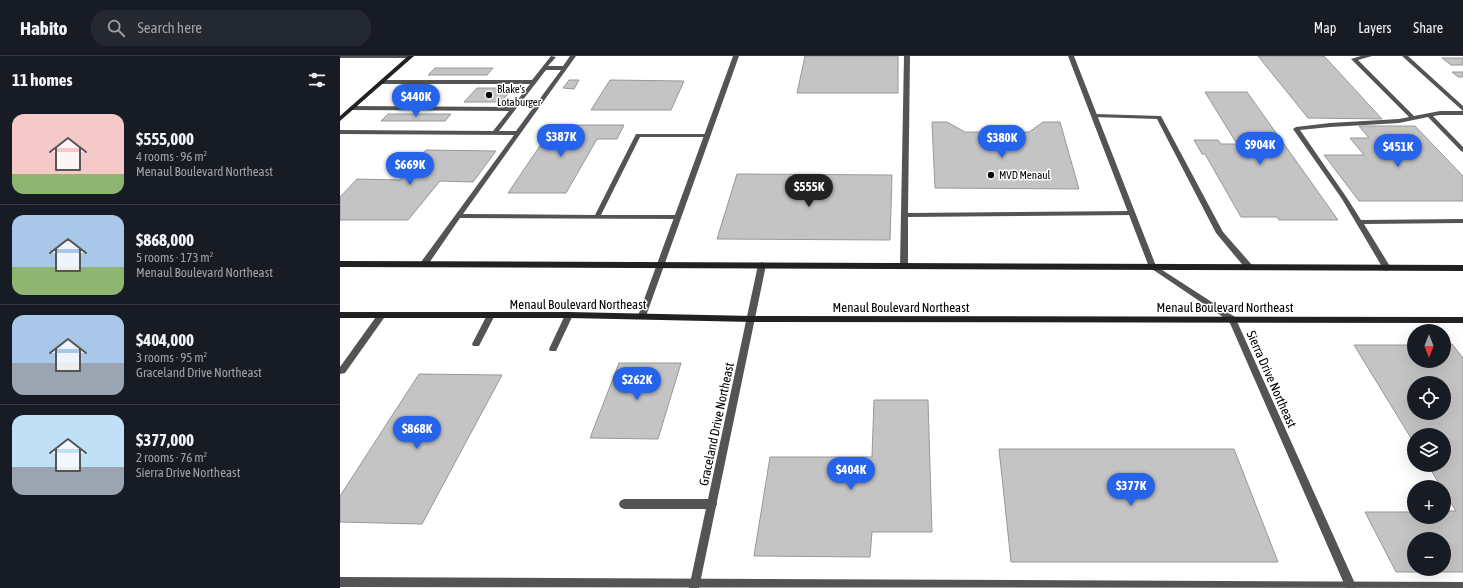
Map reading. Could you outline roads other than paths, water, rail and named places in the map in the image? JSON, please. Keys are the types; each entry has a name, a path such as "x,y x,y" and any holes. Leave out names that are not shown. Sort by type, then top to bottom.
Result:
{"main road":[{"path":"340,119 411,56"},
{"path":"340,264 1463,268"},
{"name":"Menaul Boulevard Northeast","path":"340,315 569,315 752,319 1463,320"}],"street":[{"path":"340,56 411,56"},
{"path":"424,264 573,56"},
{"path":"642,316 736,56"},
{"path":"904,266 907,56"},
{"path":"1071,56 1153,267"},
{"path":"1368,56 1354,59 1412,118"},
{"path":"1405,56 1463,109"},
{"path":"495,133 553,57"},
{"path":"544,68 564,68"},
{"path":"382,82 534,82"},
{"path":"352,108 513,110"},
{"path":"1387,268 1345,199 1296,129 1412,118 1440,113 1463,113"},
{"path":"1428,115 1463,150"},
{"path":"1095,116 1159,117 1220,234 1249,267"},
{"path":"340,132 518,133"},
{"path":"597,217 638,135 707,135"},
{"path":"905,215 1132,214"},
{"path":"459,216 678,217"},
{"path":"1359,222 1463,220"},
{"name":"Graceland Drive Northeast","path":"694,586 752,319 762,265"},
{"name":"Sierra Drive Northeast","path":"1153,267 1232,319 1351,587"},
{"path":"476,344 492,315"},
{"path":"553,350 569,315"},
{"path":"340,371 342,371 382,316"},
{"path":"624,504 712,504"},
{"path":"340,582 368,585 1463,587"}],"place":[{"name":"Blake's Lotaburger","path":"489,95"},
{"name":"MVD Menaul","path":"991,175"}]}
